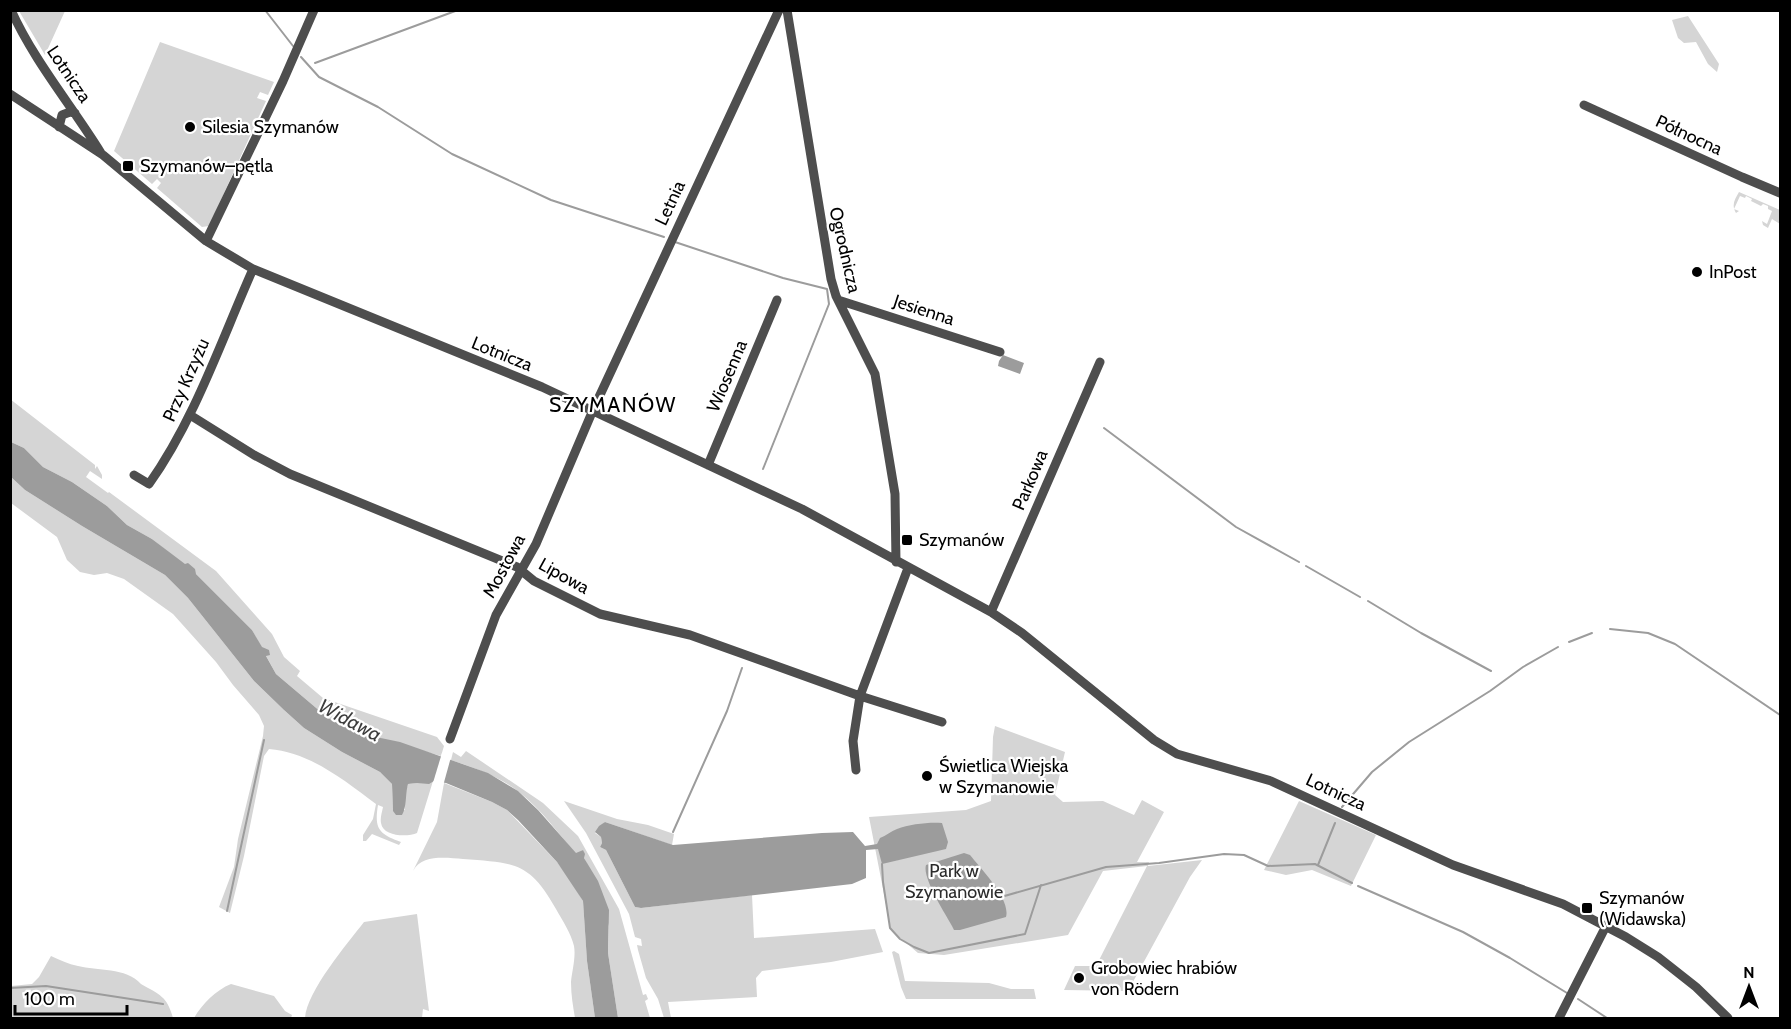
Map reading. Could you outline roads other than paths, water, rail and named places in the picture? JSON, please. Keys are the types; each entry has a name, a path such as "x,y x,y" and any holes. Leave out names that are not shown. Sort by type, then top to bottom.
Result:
{"street":[{"name":"Lotnicza","path":"11,10 23,33 103,155"},
{"path":"206,241 283,81 314,10"},
{"name":"Letnia","path":"593,410 779,10"},
{"name":"Ogrodnicza","path":"787,10 831,279 838,300 875,374 895,494 903,565 860,696 853,741 856,770"},
{"name":"Lotnicza","path":"10,94 103,155 206,241 253,269 593,410 802,509 991,612 1022,633 1154,740 1177,754 1271,781 1453,865 1563,904 1658,957 1696,987 1728,1018"},
{"name":"Północna","path":"1584,105 1780,193"},
{"path":"59,127 62,115 75,113"},
{"name":"Przy Krzyżu","path":"134,475 149,484 164,462 190,415 253,269"},
{"name":"Wiosenna","path":"708,465 777,300"},
{"name":"Jesienna","path":"838,300 1000,351"},
{"name":"Parkowa","path":"991,612 1100,362"},
{"name":"Mostowa","path":"450,739 496,615 522,571 593,410"},
{"name":"Lipowa","path":"190,415 254,455 290,474 502,561 522,571 534,581 600,614 690,635 860,696 942,722"},
{"path":"1559,1018 1606,926"}],"waterway":[{"path":"265,10 293,46"},
{"path":"315,63 458,10"},
{"path":"301,57 319,77 378,107 452,154 551,200 664,237"},
{"path":"675,242 783,278 827,289 829,304 763,469"},
{"path":"1104,428 1236,527 1299,562"},
{"path":"1306,566 1360,597"},
{"path":"1368,601 1491,671"},
{"path":"1610,629 1648,633 1675,644 1780,715"},
{"path":"1569,642 1592,633"},
{"path":"1342,807 1372,772 1409,742 1490,691 1523,667 1558,647"},
{"path":"673,832 727,711 742,668"},
{"path":"227,911 264,740"},
{"path":"1318,865 1335,823"},
{"path":"1001,897 1106,867 1159,863 1224,854 1244,855 1268,866 1315,864 1352,883"},
{"path":"882,864 890,928 900,939 929,953 1025,934 1041,885"},
{"path":"1358,886 1463,932 1567,993"},
{"path":"10,988 46,986 163,1004"},
{"path":"1578,999 1607,1018"}],"place":[{"name":"Silesia Szymanów","path":"190,127"},
{"name":"Szymanów–pętla","path":"128,166"},
{"name":"InPost","path":"1697,272"},
{"name":"Szymanów","path":"907,540"},
{"name":"Świetlica Wiejska w Szymanowie","path":"927,776"},
{"name":"Szymanów (Widawska)","path":"1587,908"},
{"name":"Grobowiec hrabiów von Rödern","path":"1079,978"}],"district":[{"name":"SZYMANÓW","path":"613,404"}],"water label":[{"name":"Widawa","path":"350,720"}],"park label":[{"name":"Park w Szymanowie","path":"954,881"}]}
